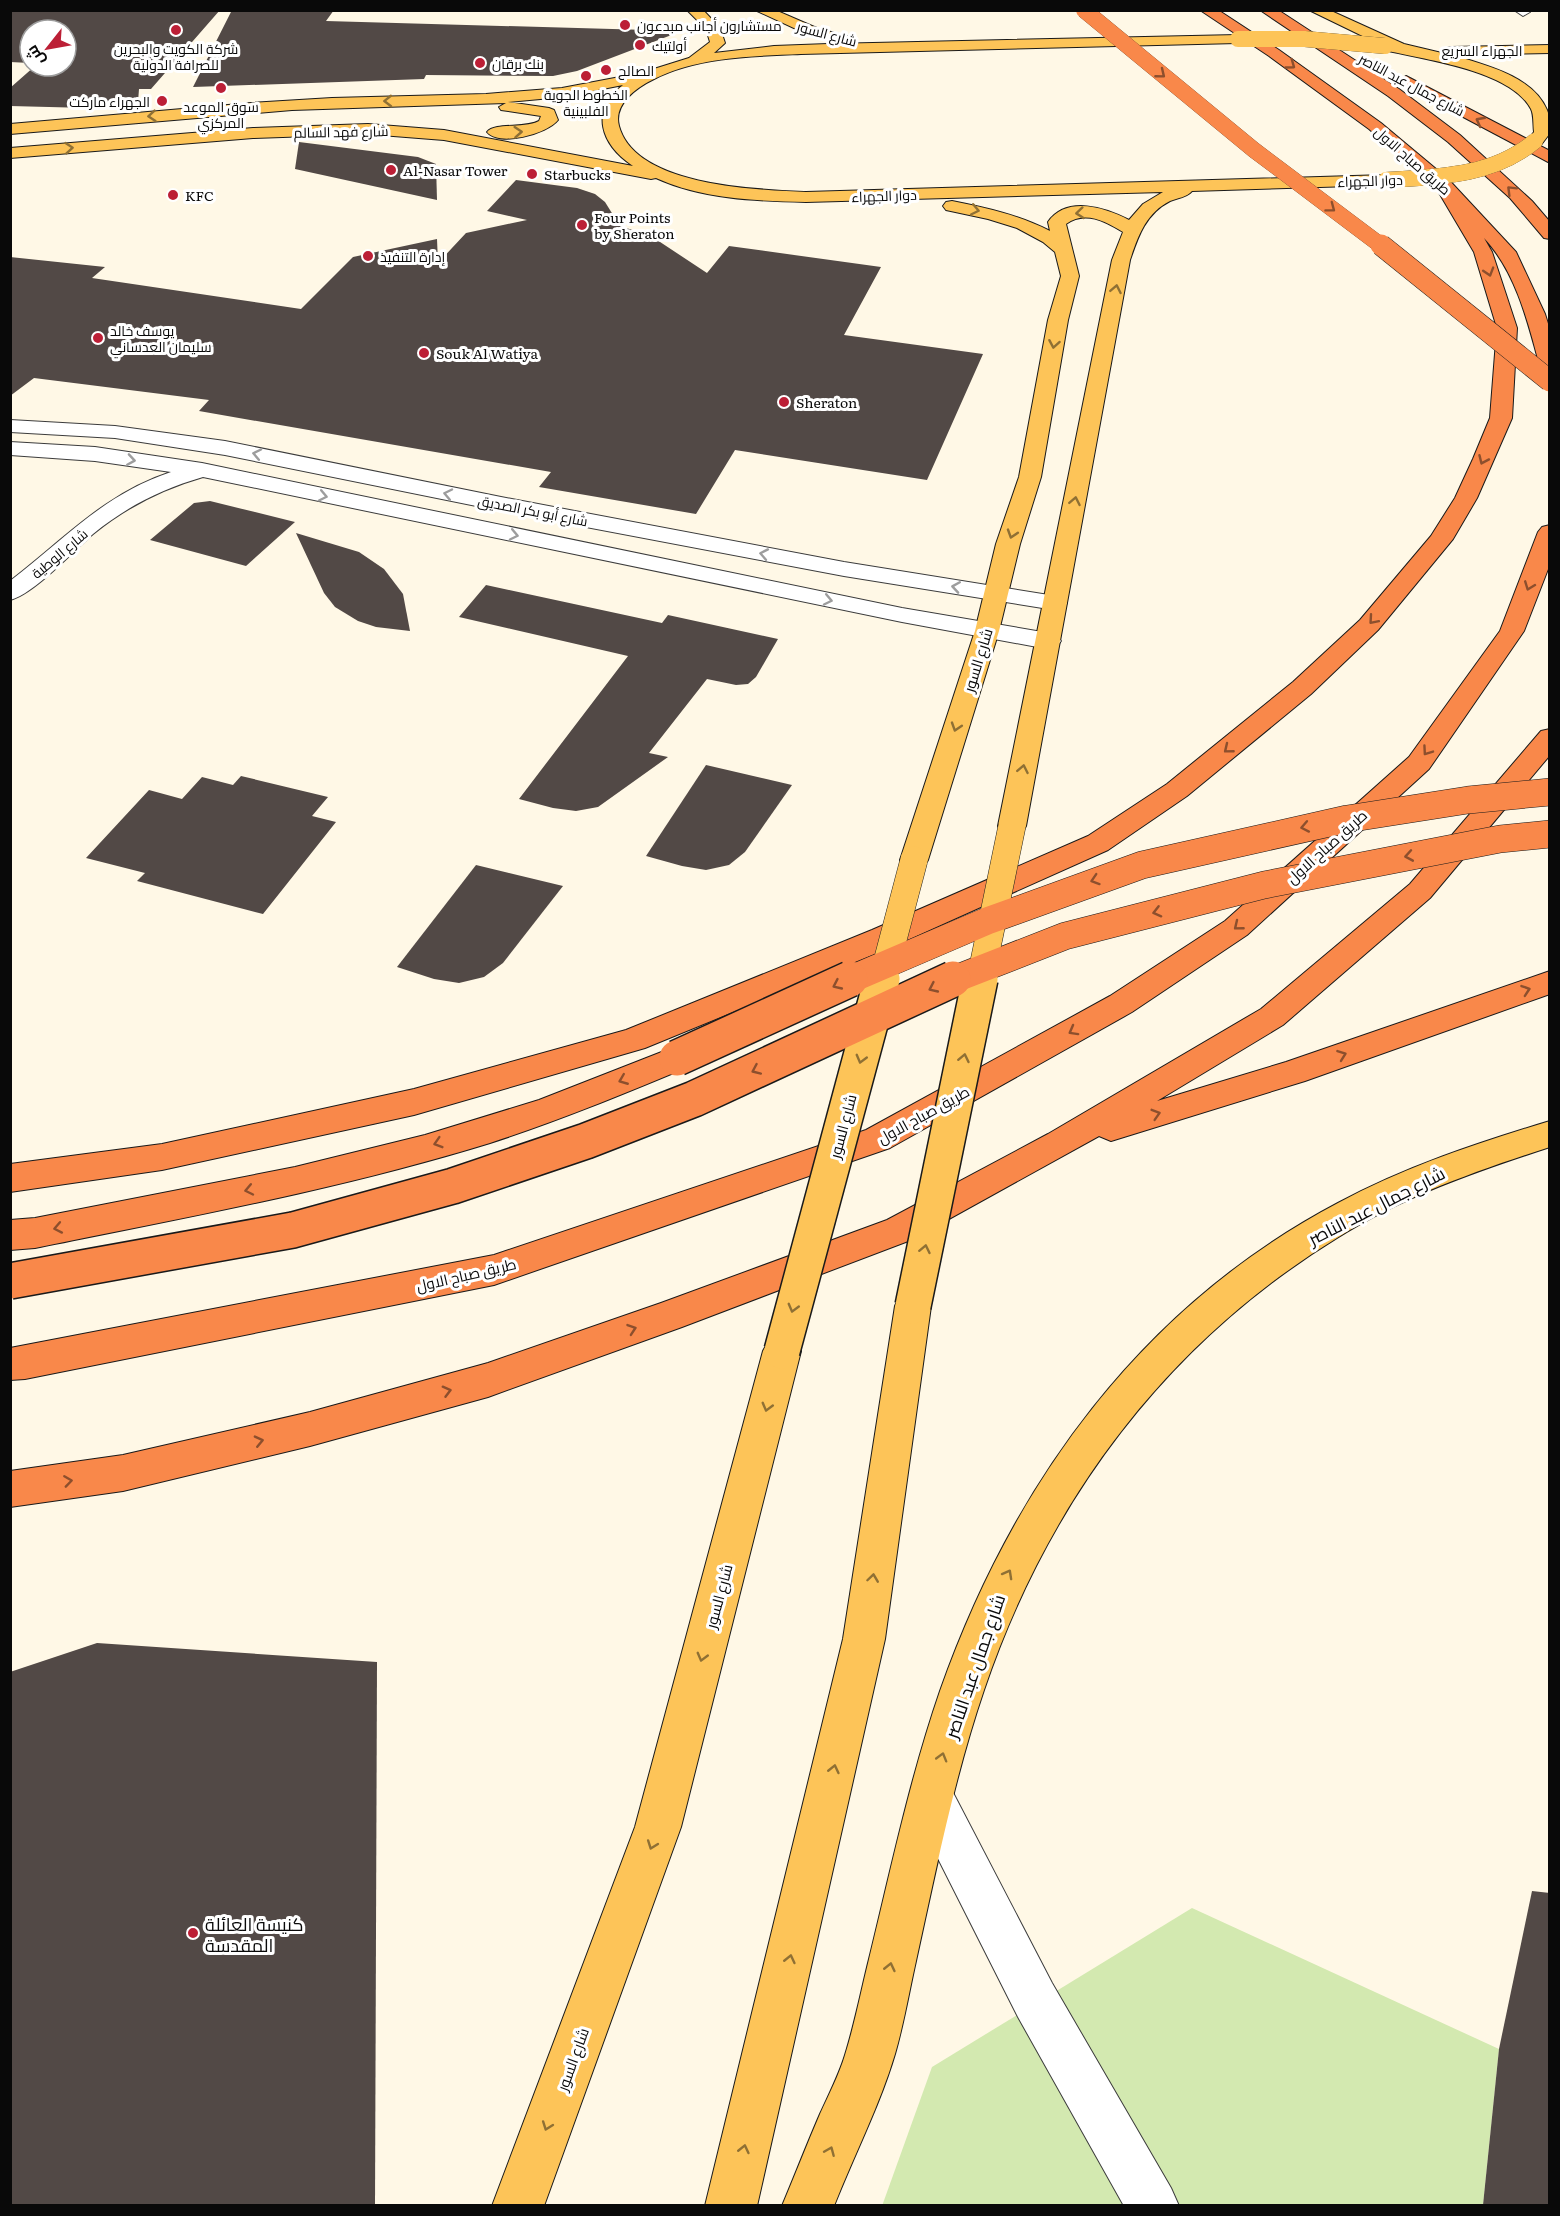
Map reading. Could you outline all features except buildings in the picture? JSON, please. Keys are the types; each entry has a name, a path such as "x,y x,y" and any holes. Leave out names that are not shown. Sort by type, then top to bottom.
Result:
{"highway":[{"path":"1084,10 1254,150 1354,224 1550,381"},
{"name":"طريق صباح الاول","path":"1207,10 1274,53 1375,126 1442,183 1507,252 1535,314 1550,367"},
{"path":"1267,10 1348,60 1422,112 1512,189 1550,234"},
{"name":"شارع جمال عبد الناصر","path":"1275,10 1550,158"},
{"path":"10,1178 162,1157 414,1102 634,1040 883,938 1098,843 1177,790 1302,688 1370,625 1441,538 1466,498 1484,459 1501,418 1507,328 1483,252 1442,183"},
{"name":"طريق صباح الاول","path":"10,1364 494,1270 878,1139 1121,1004 1236,928 1271,897 1419,763 1512,631 1550,532"},
{"path":"10,1490 123,1473 310,1429 488,1380 669,1316 899,1230 1060,1143 1272,1017 1420,891 1550,737"},
{"path":"10,1235 35,1233 302,1179 423,1148 550,1109 677,1058 900,956 1094,880 1154,862 1348,818 1491,797 1550,792"},
{"path":"10,1281 293,1230 453,1186 586,1141 694,1099 954,979 1065,936 1264,885 1500,839 1550,834"},
{"path":"1060,1143 1294,1072 1550,982"}],"main road":[{"path":"694,10 710,23 717,34 718,43 694,61"},
{"name":"شارع السور","path":"762,10 814,32 869,45 894,47"},
{"path":"1316,10 1392,47"},
{"name":"دوار الجهراء","path":"1305,39 1415,50 1495,75 1514,86 1539,110 1542,137 1523,153 1500,164 1449,176 1386,180 855,196 755,196 701,188 668,176 642,164 620,147 610,130 608,121 610,112 620,95 654,72 694,61 751,53 894,47 1305,39"},
{"name":"الجهراء السريع","path":"1415,50 1476,51 1550,48"},
{"name":"شارع فهد السالم","path":"10,129 261,107 510,98 590,90 654,72"},
{"path":"1539,110 1550,91"},
{"path":"416,101 528,108 548,113 550,120 537,129 519,132 418,132"},
{"name":"شارع فهد السالم","path":"10,153 328,129 418,132 668,176"},
{"path":"731,2205 864,1639 913,1306 1012,826 1121,260 1131,229 1145,208 1171,194 1208,185"},
{"path":"855,196 955,206 992,214 1023,224 1049,238 1064,250"},
{"name":"شارع السور","path":"518,2205 658,1827 782,1351 914,860 987,632 998,594 1008,544 1030,477 1058,320 1070,276 1057,222 1064,216 1090,212 1106,215 1131,229"},
{"name":"شارع جمال عبد الناصر","path":"808,2205 868,2059 931,1797 961,1691 997,1595 1052,1495 1112,1411 1178,1338 1250,1277 1325,1227 1409,1184 1484,1154 1550,1134"}],"street":[{"name":"شارع أبو بكر الصديق","path":"10,426 115,432 225,448 512,506 844,569 1055,603"},
{"name":"شارع أبو بكر الصديق","path":"10,448 95,454 202,470 987,632 1048,641"},
{"path":"95,454 108,471 112,491 107,512"},
{"name":"شارع الوطية","path":"10,594 107,512 134,495 166,481 202,470"},
{"path":"931,1797 1035,2000 1154,2205"}],"green space":[{"path":"1192,1908 1499,2049 1483,2205 882,2206 932,2067"}],"place":[{"name":"مستشارون أجانب مبدعون","path":"625,25"},
{"name":"شركة الكويت والبحرين للصرافة الدولية","path":"176,30"},
{"name":"أولتيك","path":"640,45"},
{"name":"بنك برقان","path":"480,63"},
{"name":"الصالح","path":"606,70"},
{"name":"الخطوط الجوية الفلبينية","path":"586,76"},
{"name":"سوق الموعد المركزي","path":"221,88"},
{"name":"الجهراء ماركت","path":"162,101"},
{"name":"Al-Nasar Tower","path":"391,170"},
{"name":"Starbucks","path":"532,174"},
{"name":"KFC","path":"173,195"},
{"name":"Four Points by Sheraton","path":"582,225"},
{"name":"إدارة التنفيذ","path":"368,256"},
{"name":"يوسف خالد سليمان العدساني","path":"98,338"},
{"name":"Souk Al Watiya","path":"424,353"},
{"name":"Sheraton","path":"784,402"},
{"name":"كنيسة العائلة المقدسة","path":"193,1933"}]}
